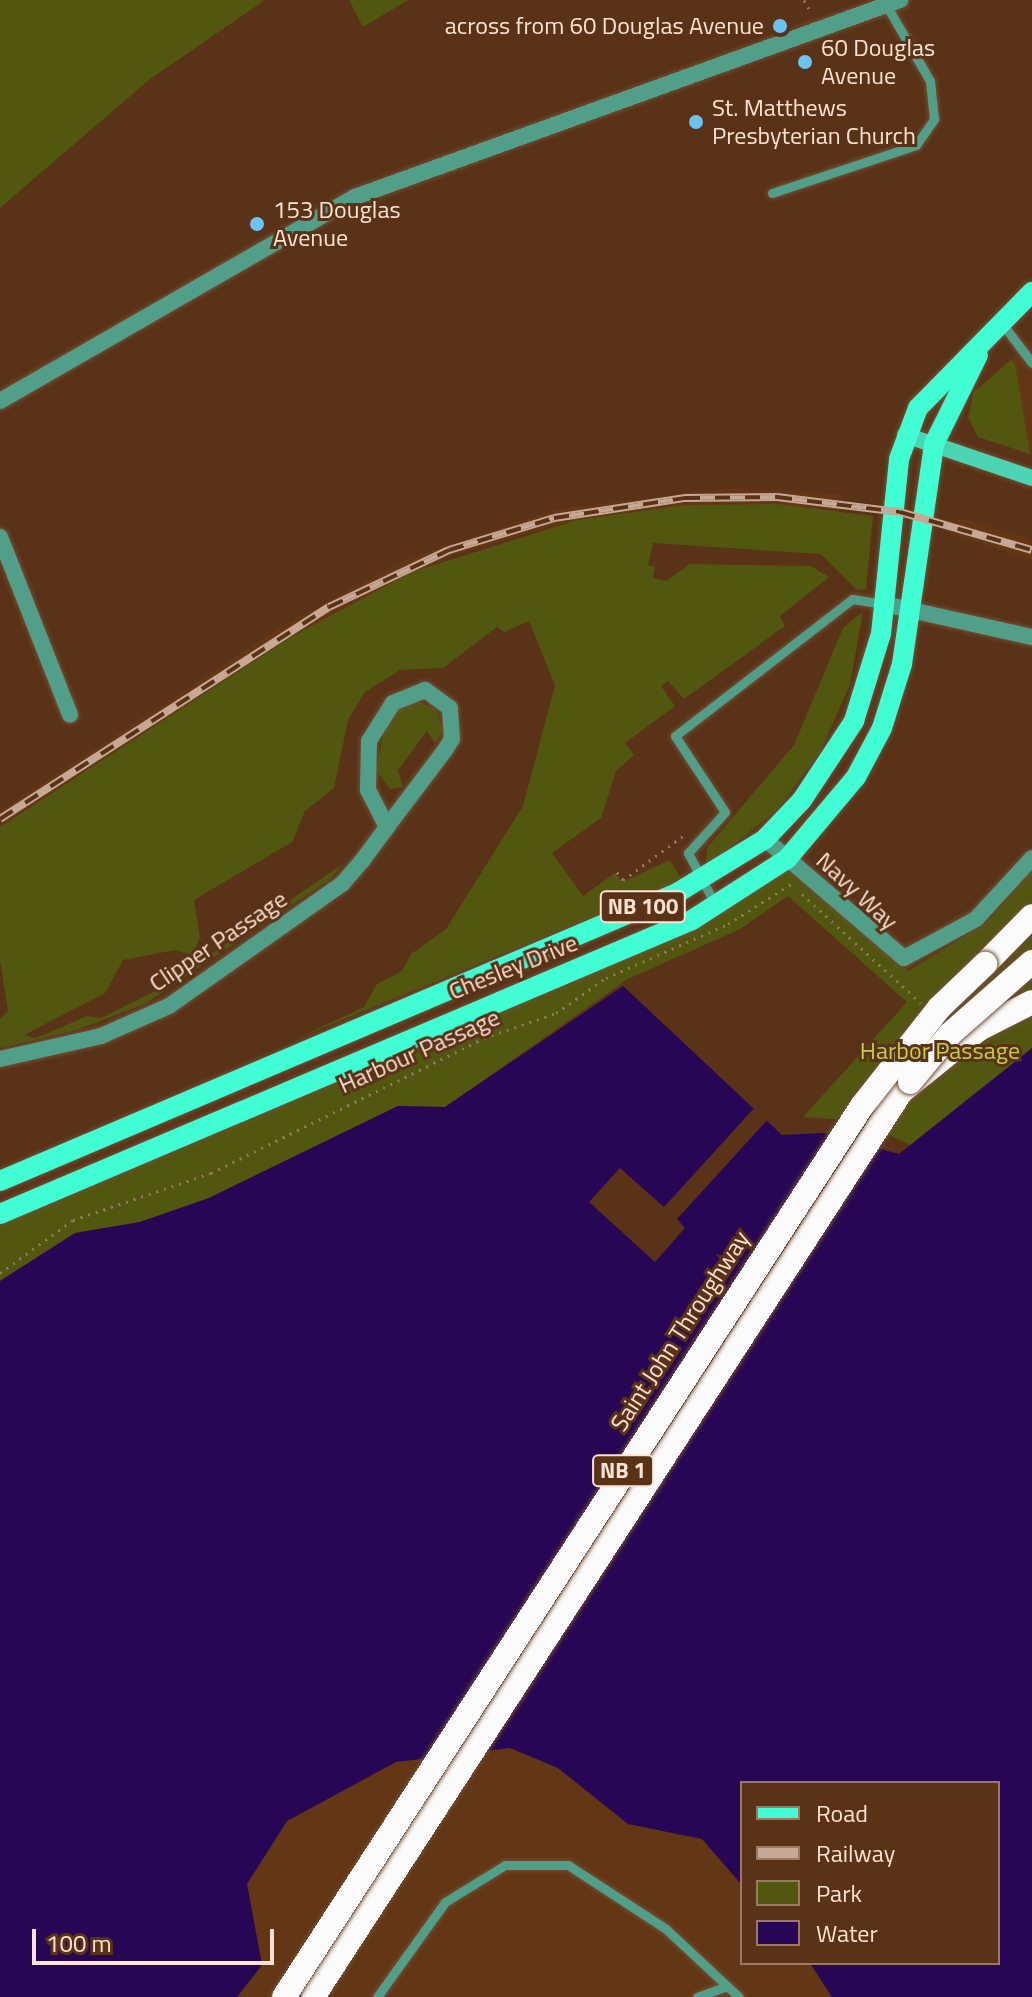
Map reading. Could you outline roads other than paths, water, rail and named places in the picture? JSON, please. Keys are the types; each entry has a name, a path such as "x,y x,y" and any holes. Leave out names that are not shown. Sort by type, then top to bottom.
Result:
{"highway":[{"path":"985,964 1032,916"},
{"name":"Saint John Throughway","path":"284,1997 789,1215 887,1070 985,964 1032,932"},
{"name":"NB 1","path":"313,1997 910,1082 950,1034 1032,962"},
{"path":"910,1082 979,1029 1032,1002"}],"main road":[{"name":"Chesley Drive","path":"0,1181 79,1143 702,880 765,839 802,800 854,721 884,604 887,529 905,435 939,382 1004,326 1032,292"},
{"name":"Chesley Drive","path":"0,1214 92,1169 717,907 787,859 870,755 894,693 934,444 981,348"},
{"path":"905,435 1032,478"},
{"path":"79,1143 92,1169"}],"street":[{"path":"0,401 355,197 894,4"},
{"path":"0,537 70,715"},
{"path":"884,604 1032,637"},
{"name":"Clipper Passage","path":"0,1059 101,1036 191,993 327,897 387,827 452,739 450,708 425,690 393,703 369,741 368,790 387,827"},
{"name":"Navy Way","path":"765,839 904,958 976,919 1032,858"}],"lane":[{"path":"772,193 916,145 934,119 930,81 894,4"},
{"path":"1004,326 1032,363"},
{"path":"717,907 688,853 723,817 723,807 675,736 852,599 884,604"},
{"path":"377,1997 445,1902 505,1865 568,1865 666,1929 739,1997"},
{"path":"697,1997 727,1986"}],"water":[{"path":"623,986 782,1135 823,1133 899,1154 1032,1048 1032,1997 832,1997 811,1965 1000,1965 1000,1781 740,1781 740,1883 702,1839 628,1824 558,1768 510,1748 396,1762 287,1821 247,1884 262,1965 237,1997 0,1997 0,1281 75,1233 140,1222 209,1198 398,1106 445,1107"}],"railway":[{"path":"0,819 329,607 449,550 554,518 685,498 777,497 900,512 1032,550"}],"place":[{"name":"across from 60 Douglas Avenue","path":"780,26"},
{"name":"60 Douglas Avenue","path":"805,62"},
{"name":"St. Matthews Presbyterian Church","path":"696,122"},
{"name":"153 Douglas Avenue","path":"257,224"}],"park label":[{"name":"Harbor Passage","path":"940,1051"}]}
